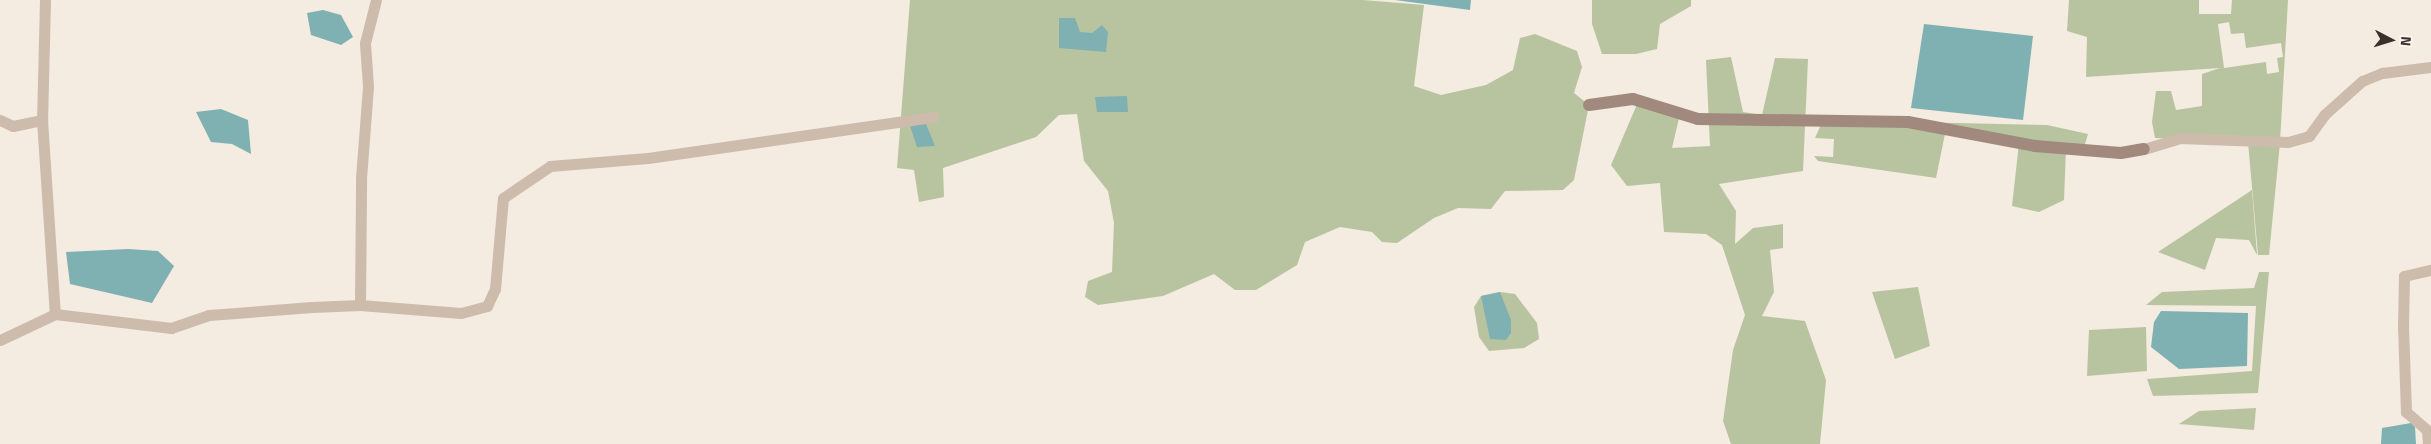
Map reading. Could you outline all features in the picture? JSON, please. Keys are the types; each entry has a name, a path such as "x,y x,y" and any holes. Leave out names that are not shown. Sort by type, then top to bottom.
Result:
{"street":[{"path":"45,0 42,120 55,314"},
{"path":"360,305 361,178 368,86 365,43 376,0"},
{"path":"1589,105 1632,99 1698,119 1908,122 2035,146 2121,153 2144,149 2180,138 2288,142 2309,136 2324,115 2362,81 2382,73 2431,67"},
{"path":"0,340 55,314 171,328 209,315 360,305 461,313 487,306 495,289 503,198 550,166 648,158 934,116"},
{"path":"0,120 13,126 42,120"},
{"path":"2428,444 2427,430 2406,412 2403,328 2404,276 2431,270"}],"green space":[{"path":"910,0 1363,0 1424,5 1414,86 1441,95 1486,85 1513,70 1520,38 1535,34 1577,51 1582,67 1574,93 1589,105 1574,180 1563,190 1505,191 1491,209 1458,208 1434,218 1397,243 1382,242 1372,232 1340,227 1305,242 1297,265 1256,290 1235,290 1214,274 1163,296 1098,305 1085,297 1088,281 1112,272 1114,223 1108,191 1084,161 1077,114 1059,115 1036,137 943,168 944,197 919,202 914,170 897,168"},
{"path":"1592,0 1691,0 1691,6 1660,24 1657,49 1636,54 1602,54 1592,24"},
{"path":"2069,0 2199,0 2199,14 2231,14 2232,0 2288,0 2280,142 2155,138 2152,122 2156,91 2171,91 2176,110 2202,106 2202,74 2220,68 2086,77 2087,37 2067,31","holes":["2229,22 2231,34 2244,33 2246,48 2281,43 2283,57 2277,58 2279,72 2267,74 2266,62 2224,68 2218,24"]},
{"path":"1731,57 1743,112 1762,115 1775,58 1808,59 1803,171 1719,184 1736,211 1735,244 1753,228 1783,224 1783,248 1770,250 1774,292 1762,316 1805,321 1826,380 1820,444 1731,444 1723,421 1733,350 1745,315 1722,245 1706,234 1664,232 1660,183 1627,186 1611,165 1638,102 1680,114 1672,148 1710,146 1706,60"},
{"path":"1823,120 2047,125 2088,134 2083,151 2066,149 2064,200 2039,212 2012,206 2019,143 1946,129 1936,178 1818,161 1814,156 1833,157 1834,139 1815,138"},
{"path":"2248,142 2280,143 2269,255 2258,255"},
{"path":"2252,190 2257,255 2249,240 2216,238 2205,270 2158,252"},
{"path":"2259,272 2269,272 2258,393 2153,396 2147,379 2252,371 2256,306 2146,305 2162,292 2254,288"},
{"path":"1918,287 1930,346 1895,359 1872,292"},
{"path":"1500,292 1515,294 1537,323 1539,339 1524,348 1489,351 1479,337 1474,307 1481,296"},
{"path":"2146,327 2147,371 2087,376 2089,330"},
{"path":"2256,408 2254,430 2179,424 2199,411"}],"water":[{"path":"1395,0 1471,0 1470,10"},
{"path":"323,10 341,15 353,37 341,45 311,35 307,13"},
{"path":"1059,18 1075,18 1080,32 1092,33 1102,25 1108,32 1106,52 1059,48"},
{"path":"1924,24 2033,36 2023,120 1911,108"},
{"path":"1127,96 1128,112 1097,112 1095,97"},
{"path":"221,109 248,120 251,154 232,144 211,142 196,112"},
{"path":"924,119 935,146 917,147 908,120"},
{"path":"128,249 158,251 174,266 152,303 70,284 66,252"},
{"path":"1500,292 1511,320 1511,333 1506,340 1490,339 1481,296"},
{"path":"2161,311 2248,313 2247,366 2179,369 2151,347 2154,322"},
{"path":"2411,423 2415,427 2416,444 2381,444 2382,428"}]}
